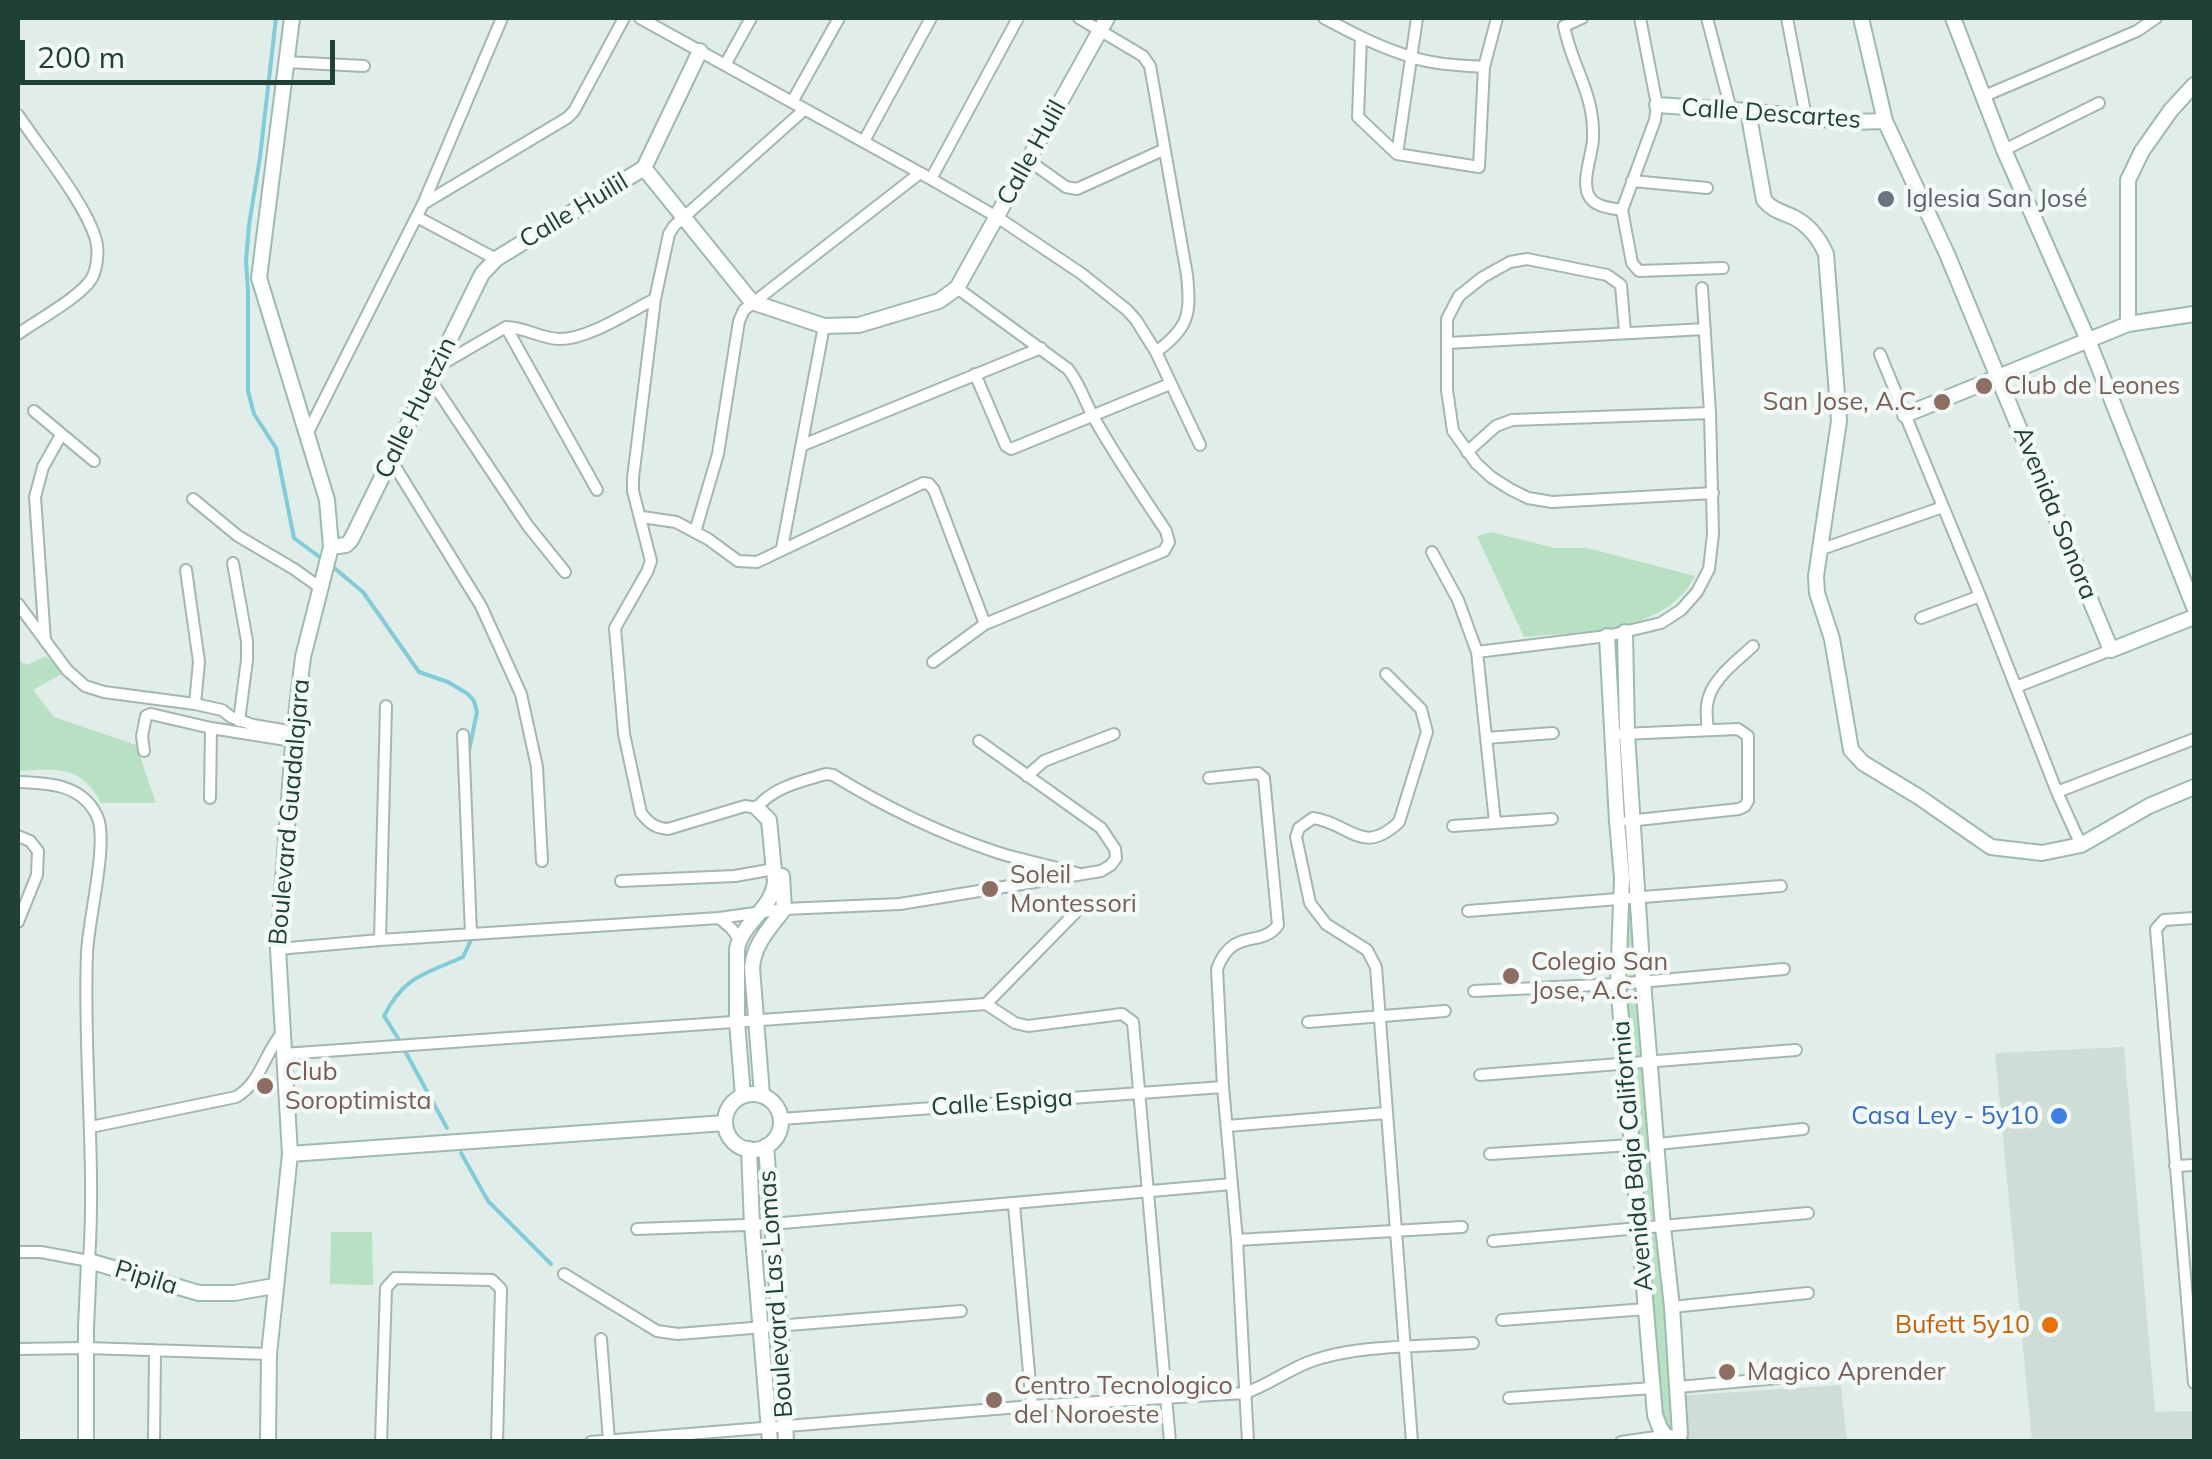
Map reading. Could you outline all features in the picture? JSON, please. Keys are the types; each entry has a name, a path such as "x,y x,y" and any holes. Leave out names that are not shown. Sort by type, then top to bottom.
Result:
{"street":[{"name":"Boulevard Guadalajara","path":"268,1442 274,1286 290,1154 278,950 293,737 304,657 330,551 327,500 259,278 292,18"},
{"path":"307,434 417,217 502,18"},
{"path":"423,204 567,118 624,18"},
{"path":"640,18 660,22 700,51 997,217 1082,274 1128,310 1156,352 1200,445"},
{"path":"725,64 750,18"},
{"path":"792,102 839,18"},
{"path":"864,141 931,18"},
{"path":"695,532 718,454 744,310 926,176 1018,18"},
{"path":"1080,18 1104,24 1144,56 1150,66 1190,302 1182,329 1156,352"},
{"path":"1324,18 1411,57 1484,67"},
{"path":"1397,154 1416,18"},
{"path":"1360,37 1358,117 1397,154 1479,167 1484,67 1497,18"},
{"path":"1582,18 1564,26 1593,116 1587,192 1605,208 1622,210"},
{"path":"1640,18 1657,105 1622,210 1632,263 1640,272 1723,268"},
{"path":"1706,18 1731,110"},
{"path":"1787,18 1806,118"},
{"path":"1861,18 1885,122 1998,376"},
{"path":"1954,18 1982,97 2088,340 2194,606"},
{"path":"1982,97 2137,31 2156,18"},
{"name":"Calle Hulil","path":"957,288 1104,24"},
{"name":"Calle Huilil","path":"496,259 644,168 700,51"},
{"path":"286,62 364,66"},
{"path":"2128,324 2128,180 2170,110 2194,85"},
{"path":"2004,150 2100,103"},
{"name":"Calle Descartes","path":"1657,105 1885,122"},
{"path":"743,1096 737,1022 739,939 774,890 769,820 757,808 745,806 668,830 649,823 641,813 624,734 614,642 615,628 650,566 633,478 655,299 669,234 804,109"},
{"path":"1748,111 1764,200 1803,223 1826,254 1839,421 1816,576 1817,594 1832,639 1851,750 1991,847 2042,853 2081,845 2148,806 2194,787"},
{"path":"18,115 84,211 97,242 91,280 18,334"},
{"path":"1028,160 1066,187 1077,189 1163,150"},
{"path":"644,168 752,302 824,326 859,325 938,301 957,288 1061,363 1075,378 1092,415 1166,531 1169,542 1164,551 985,624 932,662"},
{"path":"1632,181 1707,188"},
{"path":"417,217 496,259"},
{"name":"Calle Huetzin","path":"330,551 351,540 482,274 496,259"},
{"path":"1625,332 1621,285 1607,275 1527,260 1510,262 1483,277 1459,296 1448,320 1447,390 1453,431 1492,477 1528,498 1552,502 1714,493"},
{"path":"1477,652 1607,636 1661,623 1681,610 1697,592 1709,569 1714,534 1702,288"},
{"path":"565,572 528,526 433,373 506,327 557,340 577,337 655,299"},
{"path":"1905,415 2128,324 2194,314"},
{"path":"782,548 824,326"},
{"path":"506,327 597,490"},
{"path":"1448,343 1704,329"},
{"path":"803,445 1040,348"},
{"path":"1880,354 2081,845"},
{"path":"975,374 1008,448 1170,384"},
{"name":"Avenida Sonora","path":"1998,376 2111,650"},
{"path":"34,411 94,462"},
{"path":"1467,452 1496,426 1512,420 1710,414"},
{"path":"45,640 35,497 42,467 61,435"},
{"path":"391,460 481,606 521,694 537,767 542,861"},
{"path":"642,517 671,521 738,561 757,562 923,483 929,484 985,624"},
{"path":"193,499 238,536 323,583"},
{"path":"1819,550 1943,507"},
{"path":"1432,552 1458,600 1477,652 1496,822"},
{"path":"233,563 247,641 239,721"},
{"path":"186,570 199,662 194,704"},
{"path":"1921,618 1980,596"},
{"path":"18,604 67,670 85,686 222,710 239,721 293,737"},
{"path":"2016,687 2194,617"},
{"name":"Avenida Baja California","path":"1626,632 1617,821 1622,861 1618,984 1657,1422 1673,1438"},
{"name":"Avenida Baja California","path":"1607,636 1634,820 1643,981 1678,1387 1673,1438"},
{"path":"1708,730 1706,705 1711,690 1753,646"},
{"path":"1386,674 1420,710 1427,732 1398,822 1387,833 1358,838 1313,818 1299,828 1296,837 1310,903 1326,924 1368,950 1376,968 1412,1442"},
{"path":"380,940 386,706"},
{"path":"144,751 142,736 146,716 151,714 211,728 293,737"},
{"path":"210,798 211,728"},
{"path":"1617,821 1738,810 1748,801 1748,736 1738,729 1620,735"},
{"path":"1028,776 1044,762 1114,734"},
{"path":"1486,738 1553,734"},
{"path":"463,735 470,934"},
{"path":"2057,792 2194,738"},
{"path":"278,950 719,918 784,909 900,904 1080,874 1110,865 1116,858 1115,849 1101,828 980,740"},
{"path":"1209,778 1258,773 1264,778 1278,925 1270,933 1230,946 1217,969 1248,1442"},
{"path":"757,808 778,790 826,774 834,775 880,804 927,825 996,852 1080,874"},
{"path":"18,782 72,789 88,801 100,820 101,850 87,952 92,1209 86,1298 86,1442"},
{"path":"1453,826 1552,819"},
{"path":"18,836 38,852 36,875 18,922"},
{"path":"762,1095 752,968 758,942 784,909 780,863 771,845"},
{"path":"621,881 735,876 774,869"},
{"path":"1468,910 1781,886"},
{"path":"986,1004 1075,914"},
{"path":"719,918 739,939"},
{"path":"2194,918 2164,920 2156,929 2194,1383"},
{"path":"1474,991 1618,984 1784,969"},
{"path":"284,1054 986,1004 1015,1023 1028,1026 1122,1014 1129,1017 1133,1022 1140,1094 1170,1442"},
{"path":"1308,1022 1446,1011"},
{"path":"91,1127 236,1097 254,1083 271,1046 283,1032"},
{"path":"1480,1075 1796,1050"},
{"name":"Calle Espiga","path":"781,1118 1223,1087"},
{"path":"762,1095 778,1108 780,1129 766,1146 740,1146 727,1132 727,1111 743,1096 762,1095"},
{"path":"1227,1126 1386,1112"},
{"path":"290,1154 725,1122"},
{"path":"1658,1144 1803,1129"},
{"path":"1490,1154 1632,1145"},
{"name":"Boulevard Las Lomas","path":"766,1146 779,1326 775,1431"},
{"name":"Boulevard Las Lomas","path":"749,1149 752,1224 775,1431 786,1442"},
{"path":"2175,1166 2194,1165"},
{"path":"637,1229 771,1224 1232,1184"},
{"path":"1014,1204 1032,1406"},
{"path":"1493,1241 1808,1214"},
{"path":"1237,1240 1462,1226"},
{"name":"Pipila","path":"18,1252 89,1261 198,1293 234,1293 274,1286"},
{"path":"564,1274 658,1331 678,1334 961,1311"},
{"path":"382,1442 386,1288 394,1278 492,1280 501,1289 496,1442"},
{"path":"1672,1307 1808,1292"},
{"path":"1502,1320 1646,1310"},
{"path":"601,1339 609,1440"},
{"path":"591,1442 775,1431 1032,1406 1245,1394 1308,1362 1336,1354 1472,1344"},
{"path":"18,1349 269,1354"},
{"path":"154,1442 155,1350"},
{"path":"1678,1387 1823,1374"},
{"path":"1509,1398 1653,1388"},
{"path":"1621,1442 1673,1438"}],"shaded area":[{"path":"2124,1047 2155,1412 2194,1411 2194,1441 2032,1441 1995,1053"},
{"path":"1841,1385 1847,1441 1677,1441 1677,1396"}],"green space":[{"path":"1491,532 1555,548 1587,548 1695,576 1664,610 1642,620 1595,631 1524,637 1477,536"},
{"path":"46,656 63,673 33,690 54,717 136,745 156,803 101,803 76,775 44,769 18,771 18,660 27,665"},
{"path":"1634,904 1636,976 1622,977 1626,905"},
{"path":"1626,991 1635,991 1640,1056 1631,1057"},
{"path":"1645,1069 1657,1219 1645,1220 1633,1070"},
{"path":"331,1232 372,1232 373,1285 330,1284"},
{"path":"1658,1234 1674,1417 1673,1428 1667,1429 1660,1416 1645,1236"}],"waterway":[{"path":"276,18 246,261 248,391 254,414 276,448 294,538 325,561"},
{"path":"333,567 363,592 419,672 448,682 474,701 477,712 468,755"},
{"path":"398,1038 384,1016 399,992 417,978 463,957 471,940"},
{"path":"405,1051 447,1128"},
{"path":"461,1153 488,1201 551,1264"}],"place":[{"name":"Iglesia San José","path":"1886,199"},
{"name":"Club de Leones","path":"1984,386"},
{"name":"San Jose, A.C.","path":"1942,402"},
{"name":"Soleil Montessori","path":"990,889"},
{"name":"Colegio San Jose, A.C.","path":"1511,976"},
{"name":"Club Soroptimista","path":"265,1086"},
{"name":"Casa Ley - 5y10","path":"2059,1116"},
{"name":"Bufett 5y10","path":"2050,1325"},
{"name":"Magico Aprender","path":"1727,1372"},
{"name":"Centro Tecnologico del Noroeste","path":"994,1400"}]}
